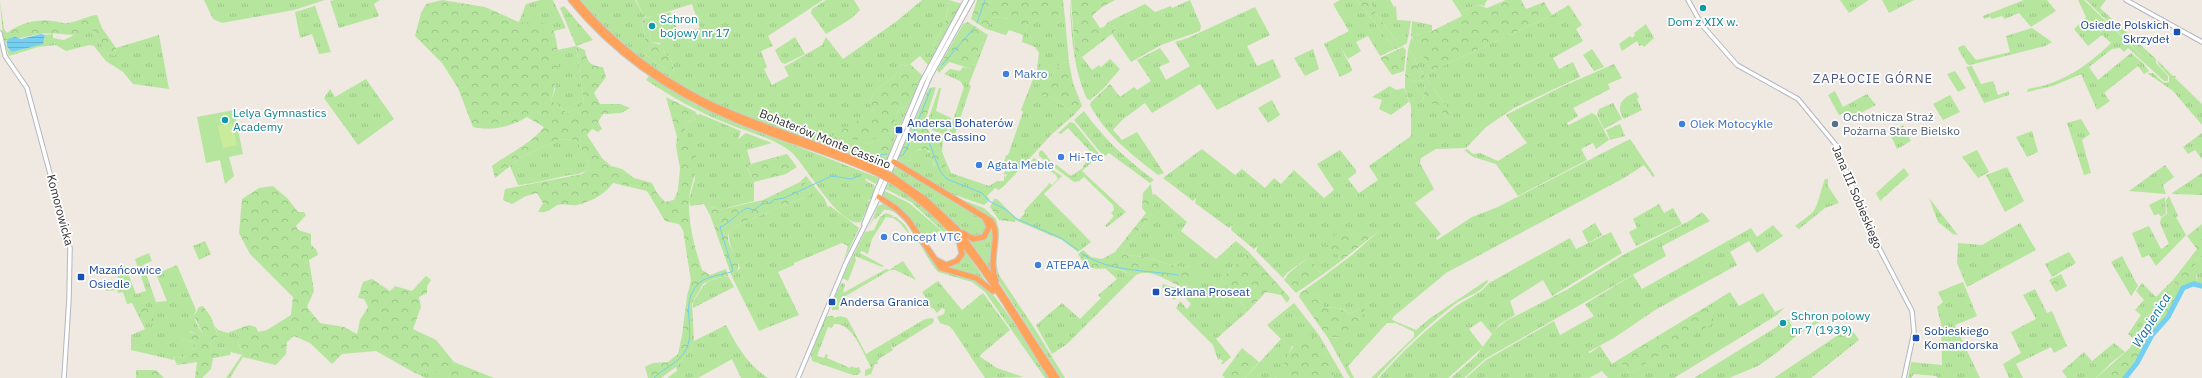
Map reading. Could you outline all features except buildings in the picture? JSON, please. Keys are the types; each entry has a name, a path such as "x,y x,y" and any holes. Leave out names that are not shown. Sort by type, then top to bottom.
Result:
{"highway":[{"name":"Bohaterów Monte Cassino","path":"571,0 593,25 626,55 686,96 735,119 879,172"},
{"name":"Bohaterów Monte Cassino","path":"576,0 628,52 689,93 737,115 879,172 891,178 923,202 954,229 1002,296 1057,378"},
{"path":"892,161 989,218 995,227 992,266 1002,296"},
{"path":"877,196 904,216 941,268 976,278 1002,296"},
{"path":"954,229 973,239 980,238 985,235 988,230 988,222 976,210"},
{"path":"928,250 941,264 951,265 957,261 961,256 962,248 954,229"},
{"name":"Bohaterów Monte Cassino","path":"1002,296 1052,378"}],"main road":[{"path":"892,161 924,77 966,0"},
{"path":"877,196 930,76 972,0"}],"street":[{"name":"Jana III Sobieskiego","path":"1688,0 1702,25 1737,65 1798,99 1836,144 1868,227 1912,311 1914,332 1904,378"},
{"path":"2126,0 2202,42"},
{"name":"Komorowicka","path":"0,33 4,52 27,88 70,248 69,299 64,378"},
{"path":"798,378 846,263 864,227 877,196"}],"green space":[{"path":"204,0 325,0 294,10 222,23 213,19"},
{"path":"380,0 374,4 379,16 339,28 330,1"},
{"path":"442,0 485,7 519,22 542,23 552,26 557,44 558,63 556,82 551,100 567,113 580,107 584,102 576,46 585,50 590,63 595,66 603,67 606,77 594,93 600,104 620,104 630,108 621,113 603,114 598,122 602,129 598,132 592,129 587,135 602,158 611,166 622,169 634,178 652,183 657,193 665,202 674,200 678,190 680,168 676,146 677,137 666,97 696,112 692,117 696,119 685,123 685,131 695,150 697,160 689,200 692,236 702,270 710,275 726,269 728,276 713,279 703,284 692,303 694,341 691,349 676,367 661,378 648,378 645,367 653,363 668,362 678,354 687,296 691,281 683,230 679,224 665,221 647,191 613,183 602,194 588,202 577,205 558,205 545,212 538,212 543,203 537,193 526,196 512,204 503,200 505,189 582,174 589,169 587,158 576,140 560,139 520,158 495,178 492,166 533,138 544,127 527,117 508,126 487,129 473,127 458,88 442,63 415,36 421,13 426,4"},
{"path":"540,0 553,0 566,28 554,31 552,26 519,22 526,4"},
{"path":"579,0 635,0 646,18 636,0 823,0 768,36 773,46 761,51 767,67 764,69 772,85 789,76 784,67 822,45 826,37 843,59 897,21 922,0 949,0 946,20 933,46 936,50 928,65 920,56 910,64 904,66 902,64 894,77 875,91 869,103 874,110 829,141 840,138 891,136 898,110 905,106 908,107 895,138 866,144 881,156 888,157 883,169 738,114 692,92 676,83 646,62 618,39","holes":["692,4 700,28 679,32 670,12 654,16","645,18 645,22 651,25 649,32 651,42 660,43 666,55 671,59 673,73 643,53 647,52 647,48 642,19"]},
{"path":"826,0 854,0 860,10 852,18 826,34 811,13 812,9"},
{"path":"949,0 962,4 936,50 933,46 946,20"},
{"path":"977,0 1063,0 1065,19 1039,19 1028,24 1025,31 1009,28 1010,19 993,17 986,29 971,19"},
{"path":"1070,0 1075,53 1082,57 1092,70 1099,65 1101,67 1110,59 1120,69 1103,89 1090,100 1087,99 1082,87 1076,63 1072,38"},
{"path":"1071,0 1115,0 1102,7 1092,16 1100,28 1104,27 1108,22 1116,29 1112,34 1082,57 1075,53"},
{"path":"1190,0 1201,26 1200,31 1161,45 1131,62 1112,34 1116,29 1108,22 1145,4 1155,12 1171,6 1172,8"},
{"path":"1340,0 1357,0 1395,49 1380,56 1368,36 1356,42 1361,51 1348,59 1340,46 1352,71 1340,77 1324,44 1349,31 1333,4"},
{"path":"1357,0 1369,0 1375,12 1401,47 1395,49"},
{"path":"1369,0 1390,0 1394,7 1396,6 1397,20 1411,21 1407,43 1401,47 1375,12"},
{"path":"1452,0 1487,1 1485,6 1478,5 1460,12"},
{"path":"1506,0 1521,0 1526,9 1544,2 1552,15 1432,71 1411,36 1432,31 1462,16 1460,12 1478,5 1487,8"},
{"path":"1840,0 1869,0 1849,13"},
{"path":"1882,0 1914,0 1889,13"},
{"path":"2024,0 2047,0 2056,11 2031,27 2019,13 2005,19 2002,16 1992,19 1990,17 1984,19 1983,16"},
{"path":"2078,0 2084,0 2149,63 2086,0 2106,0 2100,8 2156,59 2156,63 2168,76 2168,81 2164,81 2128,48 2124,52 2120,48 2112,49 2089,67 2098,80 2131,53 2143,63 2149,71 2144,74 2138,66 2104,93 2110,101 2097,110 2081,74 2053,86 2027,92 2028,89 2055,82 2073,73 2090,62 2111,43 2102,35 2088,46 2074,29 2086,17"},
{"path":"0,1 4,29 7,33 23,24 34,21 54,21 65,23 97,15 102,28 116,48 115,56 107,53 93,31 90,30 73,35 39,34 8,39 6,43 3,39"},
{"path":"1569,5 1582,25 1576,29 1583,41 1553,58 1559,69 1573,62 1580,77 1514,108 1486,127 1466,148 1436,149 1421,158 1420,163 1434,189 1415,203 1441,234 1436,238 1437,240 1472,217 1498,207 1630,139 1655,176 1653,177 1644,165 1624,178 1446,273 1393,317 1392,320 1416,330 1429,319 1487,280 1488,282 1480,290 1455,304 1435,320 1404,349 1377,378 1371,378 1414,337 1414,332 1396,323 1387,323 1348,366 1354,378 1350,378 1328,338 1336,338 1362,307 1352,313 1348,313 1341,309 1324,308 1316,293 1316,282 1352,255 1380,230 1370,238 1369,234 1353,237 1347,229 1328,246 1328,254 1337,254 1341,261 1322,275 1309,257 1287,273 1283,278 1256,251 1258,246 1254,249 1231,230 1232,225 1229,228 1195,203 1196,198 1193,201 1163,178 1202,149 1235,175 1242,169 1265,188 1274,178 1281,184 1294,170 1324,198 1334,190 1317,164 1340,150 1356,170 1356,173 1348,179 1359,193 1378,180 1369,166 1411,136 1411,106 1405,90 1405,76 1412,82 1423,80 1425,83 1423,102 1436,103 1446,118 1453,116 1419,68 1411,52 1408,50 1411,38 1416,42 1432,71 1552,15"},
{"path":"315,6 331,52 319,54 312,34 300,38 295,12"},
{"path":"564,6 593,40 576,46 560,8"},
{"path":"1255,7 1270,35 1247,46 1257,66 1273,59 1281,77 1217,110 1200,84 1152,113 1145,103 1122,120 1113,130 1122,140 1137,132 1164,173 1158,175 1129,152 1111,135 1096,116 1090,105 1091,102 1110,84 1120,97 1134,87 1137,90 1151,81 1137,60 1160,48 1170,62 1159,67 1166,80 1190,66 1175,42 1188,38"},
{"path":"993,17 1010,19 1025,31 1028,24 1039,19 1065,19 1069,62 1061,63 1048,81 1042,95 1051,97 1075,114 1052,134 1005,185 999,190 995,188 987,196 990,200 984,205 952,194 901,163 910,160 912,155 918,150 925,149 931,154 934,165 949,175 933,135 943,138 942,152 951,173 989,186 997,181 1004,181 1004,176 1006,177 1007,174 1004,175 1005,171 1010,172 1010,169 1006,169 1007,164 1004,162 1006,155 1008,155 1023,112 1021,110 1037,69 1039,53 1035,47 1022,42 1023,35 1009,30 1006,35 986,29"},
{"path":"645,18 645,22 654,27 649,32 651,42 662,45 664,52 671,59 674,72 673,74 642,52 647,52 642,19"},
{"path":"1412,21 1432,25 1432,31 1411,36"},
{"path":"968,22 985,33 972,69 949,62 939,73 937,70 963,24"},
{"path":"1646,24 1654,38 1644,47 1642,45 1639,46 1637,41 1622,51 1619,44 1630,36 1632,38 1635,35 1634,33"},
{"path":"2032,28 2052,42 2045,46 1970,65 1967,64 1958,49 1964,45 1976,60 2010,52 2006,36"},
{"path":"86,29 93,31 107,53 115,56 116,48 159,35 169,89 133,84 123,72 106,61 94,46 89,45 66,51 56,45 38,47 9,56 3,39 8,49 12,52 38,45 44,41 45,35 53,34 53,38 64,40"},
{"path":"985,33 988,35 969,84 971,86 955,134 952,136 949,132 964,87 960,81 944,74 950,69 960,71 963,67 972,69"},
{"path":"795,37 805,54 785,64 781,62 775,50"},
{"path":"576,46 584,102 580,107 567,113 551,100 555,90 557,50"},
{"path":"1403,47 1406,50 1404,71 1392,75 1380,58"},
{"path":"1313,49 1319,69 1305,76 1294,58"},
{"path":"1592,49 1604,67 1594,71 1583,55"},
{"path":"1408,50 1411,52 1419,68 1453,116 1446,118 1436,103 1424,105 1425,83 1423,80 1412,82 1405,76"},
{"path":"2157,60 2173,76 2176,76 2175,78 2202,104 2202,125 2173,91 2147,73 2153,73 2164,83 2169,82 2169,76 2159,65"},
{"path":"1069,62 1073,83 1082,106 1075,114 1051,97 1042,95 1038,99 1034,97 1042,81 1048,81 1061,63"},
{"path":"902,64 904,66 910,64 923,76 908,107 905,106 898,110 891,136 862,140 840,138 829,141 826,140 874,110 869,103 875,91 894,77"},
{"path":"1614,64 1622,78 1608,84 1610,89 1573,108 1578,116 1567,123 1568,125 1571,124 1592,113 1597,116 1609,140 1596,149 1593,143 1581,149 1587,160 1518,196 1496,164 1473,157 1464,150 1467,149 1473,154 1480,153 1498,161 1527,143 1506,115 1559,88"},
{"path":"1972,66 1981,84 1993,81 1998,95 2009,91 2009,95 1984,103 1966,67"},
{"path":"1955,71 1966,88 1958,92 1947,74"},
{"path":"649,76 693,103 729,120 879,178 876,184 865,178 866,181 874,185 875,189 871,199 868,200 870,202 861,222 852,221 833,206 797,158 783,146 767,138 716,119 685,104 646,80"},
{"path":"366,79 394,119 358,145 324,98 330,89 335,97"},
{"path":"1390,86 1396,90 1404,88 1409,102 1391,115 1379,109 1382,100 1372,97"},
{"path":"936,87 924,124 941,148 947,170 952,179 951,182 939,175 929,151 925,149 919,149 916,151 910,160 901,163 898,159 929,88"},
{"path":"939,88 941,88 936,111 951,118 947,132 943,134 932,130 927,123"},
{"path":"1835,91 1843,107 1867,94 1876,105 1849,119 1846,112 1839,115 1828,95"},
{"path":"1636,92 1639,97 1637,99 1642,110 1624,119 1620,110 1621,102"},
{"path":"1950,95 1960,112 1943,120 1933,104"},
{"path":"1272,100 1280,115 1268,123 1258,108"},
{"path":"1613,103 1622,119 1604,129 1597,114 1599,109"},
{"path":"234,110 243,154 229,157 234,176 225,184 220,160 206,163 197,117"},
{"path":"1084,111 1091,121 1116,148 1134,165 1154,180 1150,183 1109,153 1104,157 1074,120"},
{"path":"696,112 697,115 700,114 741,131 738,139 746,133 772,143 747,150 751,164 747,167 754,182 754,201 719,210 714,207 711,208 710,215 704,204 690,206 689,199 695,179 684,130 685,123 696,119 692,117"},
{"path":"2081,119 2090,134 2082,140 2091,173 2084,175 2067,123"},
{"path":"1070,122 1074,123 1100,155 1082,171 1126,212 1107,227 1105,226 1114,216 1111,213 1114,210 1113,205 1084,177 1079,181 1074,182 1039,156 1039,152 1042,150 1053,164 1054,163 1071,176 1083,168 1083,166 1092,157 1092,153 1068,128 1061,134 1058,133"},
{"path":"232,123 237,145 223,148 218,126"},
{"path":"1620,124 1625,136 1610,140 1606,130"},
{"path":"1903,125 1911,141 1897,149 1890,134"},
{"path":"2032,131 2038,152 2027,157 2016,137"},
{"path":"2202,133 2202,159 2195,150 2188,154 2183,147"},
{"path":"893,138 895,139 888,157 875,154 866,146 866,144"},
{"path":"560,139 576,140 587,158 589,169 577,174 530,184 518,185 510,166 520,158"},
{"path":"1977,150 1989,172 1978,178 1962,157"},
{"path":"787,154 797,167 786,174 754,182 747,166"},
{"path":"1034,158 1062,176 1044,194 1091,242 1078,252 1062,240 1015,220 1016,218 1019,220 1025,213 1024,211 1049,183 1052,185 1058,179 1056,175 1038,162 1035,165 1031,165 1031,161"},
{"path":"2165,165 2174,177 2163,185 2166,194 2129,191"},
{"path":"2007,167 2024,201 2005,212 1986,175"},
{"path":"895,168 901,168 982,217 987,226 983,235 975,238 965,233 921,192 891,173"},
{"path":"1904,168 1909,175 1880,201 1876,193"},
{"path":"2202,173 2202,195 2172,194 2172,193"},
{"path":"806,176 824,198 828,207 830,206 859,228 844,260 848,246 842,243 794,263 794,265 778,272 799,315 759,331 732,277 740,268 730,244 729,234 737,225 810,195 807,184 800,182"},
{"path":"1825,179 1828,179 1828,186 1839,203 1825,208 1799,229 1795,226 1813,212"},
{"path":"800,182 807,184 810,195 737,225 731,230 728,236 729,242 738,266 737,272 732,277 710,215 711,208 714,207 719,210 763,200"},
{"path":"888,182 916,201 938,219 954,237 958,245 911,202 886,189"},
{"path":"1151,184 1154,208 1149,219 1122,252 1128,256 1144,257 1175,266 1191,267 1197,272 1195,278 1190,284 1182,287 1152,274 1140,273 1135,276 1120,270 1091,268 1082,261 1078,254 1083,250 1091,257 1102,259 1115,252 1146,213 1142,208 1143,193"},
{"path":"273,186 288,199 298,212 304,212 306,215 296,226 298,230 311,234 311,245 316,249 318,255 309,260 314,291 307,307 320,323 344,327 357,334 360,320 368,307 364,299 358,298 363,282 372,279 390,291 395,286 412,291 426,276 431,280 427,286 427,293 419,297 421,307 413,329 436,340 454,362 494,378 449,378 425,367 415,373 376,351 342,354 332,364 310,343 294,336 287,342 286,354 276,365 243,357 235,330 249,325 256,327 258,332 267,330 291,315 293,297 250,254 239,233 242,199 259,188"},
{"path":"885,191 909,203 942,231 926,243 907,216 885,198 883,194"},
{"path":"1155,194 1187,222 1181,231 1216,259 1236,241 1249,252 1221,279 1248,311 1216,339 1231,357 1223,364 1221,364 1223,361 1220,359 1218,360 1213,345 1176,308 1180,301 1187,309 1191,304 1183,295 1179,295 1174,300 1162,287 1163,284 1180,289 1188,286 1191,267 1175,266 1144,257 1128,256 1122,252 1149,219 1154,208 1152,195"},
{"path":"2169,196 2178,216 2176,217 2186,235 2156,266 2149,255 2142,258 2132,233 2149,226 2161,249 2169,244 2160,223 2161,218 2167,214 2166,200"},
{"path":"2165,197 2166,214 2161,217 2159,214 2154,215 2149,205"},
{"path":"1929,198 1958,235 1953,234 1938,222"},
{"path":"960,199 984,208 996,219 999,230 996,262 999,275 1065,378 1061,378 998,280 994,266 997,228 987,215"},
{"path":"994,199 997,199 1016,218 1015,222 999,220 990,207"},
{"path":"885,203 905,219 939,270 975,279 994,296 1014,324 1048,378 1045,378 985,292 972,282 938,272 914,235 899,216 892,211 884,210 876,219 874,218 869,227 878,206"},
{"path":"1659,204 1664,213 1673,208 1682,224 1636,246 1629,232 1637,228 1633,219"},
{"path":"1702,212 1710,221 1662,246 1666,256 1485,359 1464,378 1451,378 1477,355 1495,330 1506,321 1568,289 1623,255 1691,220"},
{"path":"886,213 894,216 891,217 896,217 905,225 912,238 900,223 893,218 886,217 872,239 868,254 862,251 860,253 884,266 882,267 855,256 856,260 848,281 842,278 865,232 874,230 880,217"},
{"path":"1595,223 1602,235 1588,243 1582,231"},
{"path":"2020,223 2036,250 1967,287 1957,263 1958,243 1982,245"},
{"path":"2202,224 2202,255 2195,261 2197,283 2189,283 2183,287 2168,317 2153,332 2136,363 2123,378 2096,378 2130,348 2149,313 2175,282 2173,280 2197,249 2187,236"},
{"path":"992,225 993,237 991,271 970,241 984,239"},
{"path":"1773,225 1783,236 1757,253 1749,241 1730,252 1737,265 1655,310 1614,338 1588,352 1590,353 1600,346 1612,364 1618,360 1630,373 1714,322 1708,309 1709,305 1730,292 1739,306 1763,293 1775,312 1785,307 1777,315 1674,378 1608,378 1602,371 1589,378 1466,378 1486,360 1554,321 1560,335 1594,316 1585,304 1633,275 1642,289 1751,228 1757,237"},
{"path":"1343,229 1347,229 1353,237 1363,229 1369,234 1370,238 1341,261 1337,254 1328,254 1326,252 1328,246 1326,242"},
{"path":"1611,232 1622,253 1552,296 1543,280 1510,301 1515,315 1500,324 1492,334 1481,321 1469,329 1483,347 1448,378 1379,378 1404,351 1432,326 1456,306 1481,291 1489,283 1570,238 1576,249"},
{"path":"205,241 211,254 199,260 193,246"},
{"path":"965,250 987,283 944,266 952,266 956,264 962,257"},
{"path":"1249,252 1290,298 1287,303 1281,295 1266,292 1248,311 1221,279"},
{"path":"2069,252 2076,263 2052,277 2045,264"},
{"path":"149,253 152,261 143,265 156,302 167,301 156,274 177,265 196,310 195,320 203,334 196,334 190,331 181,339 193,342 196,348 189,351 182,358 173,356 174,360 131,350 131,335 145,329 132,303 127,304 123,292 118,293 117,290 106,291 106,284 119,284 116,270 125,266 136,294 146,291 135,259"},
{"path":"2202,255 2202,284 2197,283 2195,261"},
{"path":"2122,256 2138,286 2131,296 2111,262"},
{"path":"1309,257 1322,275 1296,293 1284,280 1289,273"},
{"path":"903,261 916,280 895,270 890,270 844,297 838,310 832,310 831,306 841,283 845,284 843,293 886,269 889,270"},
{"path":"1105,268 1120,270 1135,276 1067,344 1052,354 1036,325 1062,303 1080,319 1101,298 1098,295 1117,279"},
{"path":"2061,274 2067,286 2056,292 2049,280"},
{"path":"728,276 734,287 693,308 694,300 706,283"},
{"path":"2173,280 2175,282 2149,313 2135,340 2128,334 2141,315 2135,310 2144,300 2136,291 2142,283 2156,297"},
{"path":"938,281 962,310 983,293 1010,330 979,356 997,368 1023,377 985,378 953,330 949,326 940,323 937,317 944,314 945,310 942,308 937,313 933,308 932,309 922,292"},
{"path":"1316,282 1316,293 1324,308 1337,308 1349,314 1362,307 1366,311 1359,322 1351,330 1341,336 1328,338 1299,297 1300,293"},
{"path":"1963,282 1977,316 1955,325 1980,378 1938,378 1936,376 1914,374 1911,378 1908,378 1911,362 1942,365 1941,324 1937,307 1943,302 1938,292"},
{"path":"2035,289 2047,313 2052,311 2067,346 2054,353 2051,347 2016,364 2023,378 2009,378 2003,364 2021,353 2011,332 2036,319 2023,295"},
{"path":"144,302 155,321 149,322 142,316 139,308 141,303"},
{"path":"1294,303 1319,335 1344,378 1332,378 1334,373 1325,351 1292,346 1283,367 1275,378 1245,378 1281,339 1267,325"},
{"path":"1709,305 1709,309 1715,322 1630,373 1618,360"},
{"path":"203,306 211,317 218,336 210,344 212,348 230,349 231,352 230,355 213,358 211,369 202,378 195,378 197,362 177,365 173,356 182,358 185,356 184,353 196,348 193,342 181,339 177,335 185,330 196,334 203,334 194,316 199,307"},
{"path":"1814,306 1789,321 1796,332 1821,318 1823,320 1797,335 1779,351 1758,366 1729,378 1694,378 1778,326 1780,318 1788,320"},
{"path":"833,316 834,318 839,316 839,318 840,316 847,318 866,354 888,341 893,350 880,358 878,361 877,360 878,364 875,364 871,374 865,376 865,370 871,368 856,338 846,328 834,324 832,328 828,327 817,356 824,358 826,354 828,355 827,358 850,368 851,366 856,368 859,367 861,372 857,375 853,375 812,361 811,354 826,317"},
{"path":"932,318 934,320 933,323 893,348 888,341 925,319"},
{"path":"726,325 748,361 768,378 741,378 732,359 698,378 667,378 677,371 676,367 691,349 694,341"},
{"path":"215,326 218,330 228,333 235,330 243,357 230,378 226,378 242,355 231,352 230,349 212,348 210,344 218,336"},
{"path":"1850,327 1859,340 1811,378 1774,378"},
{"path":"1307,333 1317,340 1324,350 1334,373 1332,378 1275,378 1296,343"},
{"path":"2114,343 2125,352 2112,362 2096,378 2067,378 2062,371 2084,352 2092,361"},
{"path":"1242,348 1259,362 1245,378 1225,378 1222,375"},
{"path":"425,367 449,378 426,378 415,373"},
{"path":"136,370 156,370 164,378 136,378"}],"water":[{"path":"41,34 45,35 43,44 12,52 7,46 8,39 15,37 21,39"}],"waterway":[{"path":"977,23 985,0"},
{"path":"942,65 975,27"},
{"path":"900,156 903,155 907,148 931,89"},
{"path":"912,137 921,136 929,142 940,171 947,179 982,193 989,201 1005,209 1017,219 1061,238 1078,250"},
{"path":"876,158 880,155 887,154"},
{"path":"654,378 677,361 684,353 690,336 689,300 699,283 713,276 733,271 720,227 747,208 754,210 762,204 771,203 773,200 784,198 832,176 851,179 861,175"},
{"path":"1081,253 1103,264 1115,267 1178,275"},
{"name":"Wapienica","path":"2125,378 2137,363 2152,335 2168,317 2183,288 2193,284 2202,286"}],"place":[{"name":"Dom z XIX w.","path":"1703,8"},
{"name":"Schron bojowy nr 17","path":"652,26"},
{"name":"Osiedle Polskich Skrzydeł","path":"2177,32"},
{"name":"Makro","path":"1006,74"},
{"name":"Lelya Gymnastics Academy","path":"225,120"},
{"name":"Olek Motocykle","path":"1682,124"},
{"name":"Ochotnicza Straż Pożarna Stare Bielsko","path":"1835,124"},
{"name":"Andersa Bohaterów Monte Cassino","path":"899,130"},
{"name":"Hi-Tec","path":"1061,157"},
{"name":"Agata Meble","path":"979,165"},
{"name":"Concept VTC","path":"884,237"},
{"name":"ATEPAA","path":"1038,265"},
{"name":"Mazańcowice Osiedle","path":"81,277"},
{"name":"Szklana Proseat","path":"1156,292"},
{"name":"Andersa Granica","path":"832,302"},
{"name":"Schron polowy nr 7 (1939)","path":"1783,323"},
{"name":"Sobieskiego Komandorska","path":"1916,338"}],"district":[{"name":"ZAPŁOCIE GÓRNE","path":"1873,78"}]}
